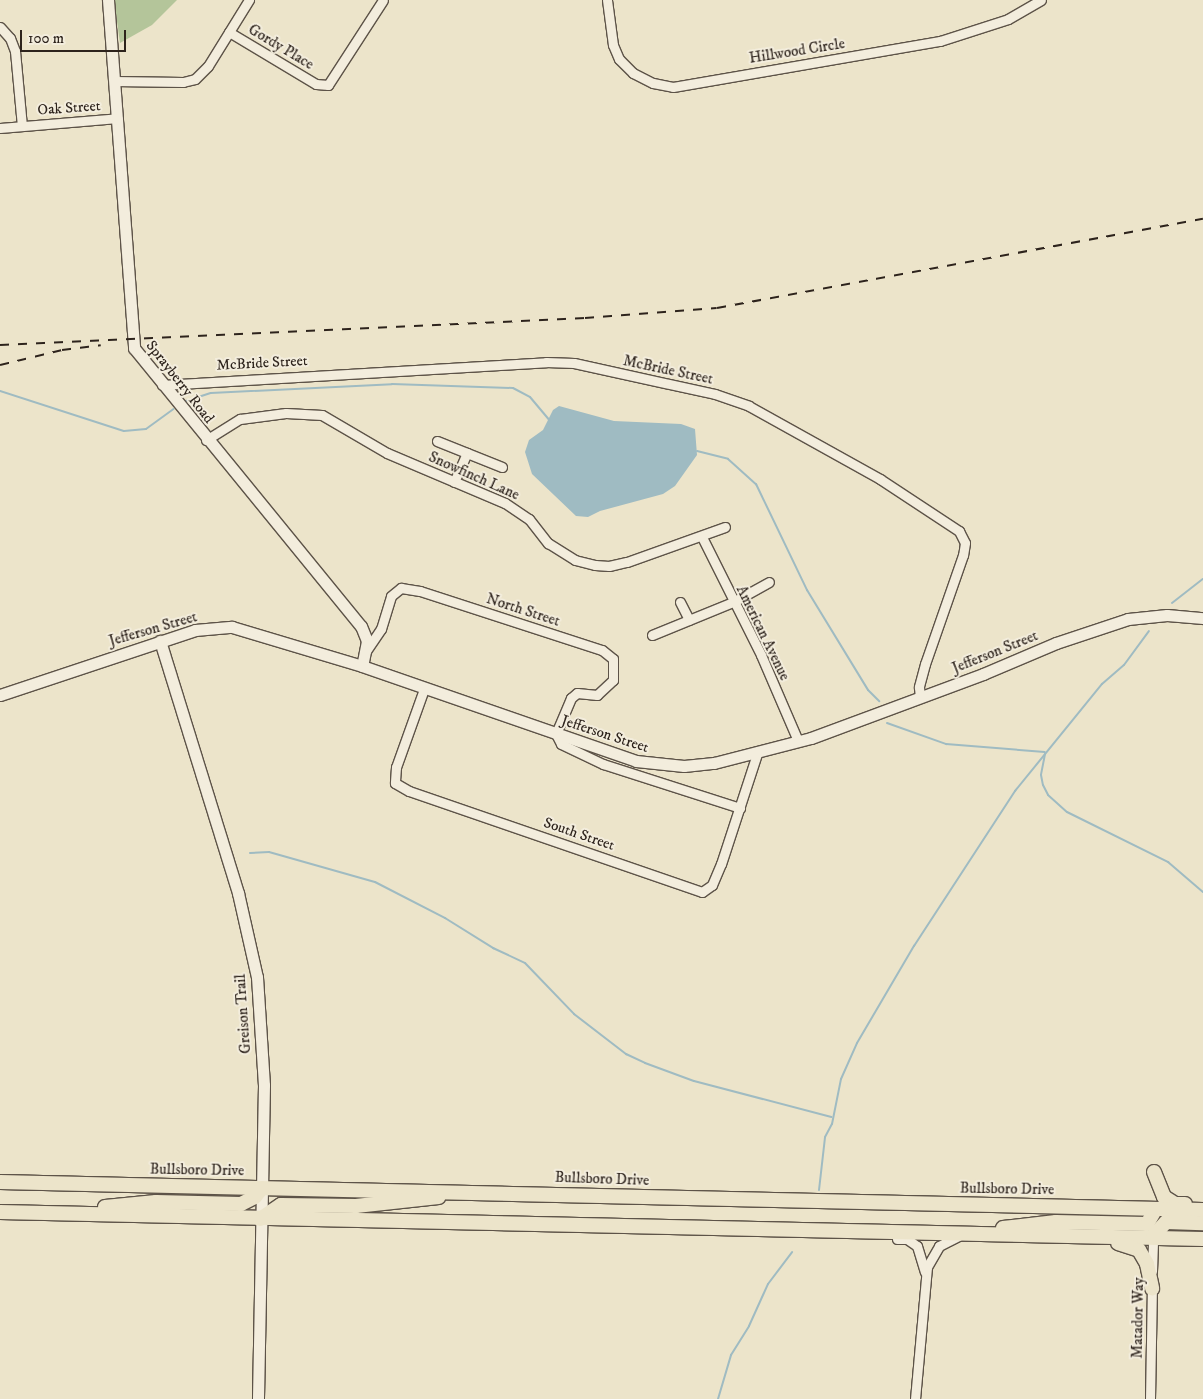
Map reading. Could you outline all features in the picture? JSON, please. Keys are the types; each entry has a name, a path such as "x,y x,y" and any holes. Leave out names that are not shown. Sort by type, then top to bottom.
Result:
{"main road":[{"path":"1154,1172 1164,1197 1170,1202 1203,1205"},
{"name":"Bullsboro Drive","path":"0,1182 1203,1210"},
{"path":"79,1214 106,1207 156,1202 241,1204 256,1198 262,1188"},
{"path":"260,1219 281,1204 392,1204 467,1192"},
{"path":"962,1233 1056,1222 1147,1224 1154,1210"},
{"path":"0,1212 1203,1239"},
{"path":"1153,1237 1166,1222 1203,1223"},
{"path":"1081,1236 1135,1247 1147,1264 1152,1288"}],"street":[{"name":"Sprayberry Road","path":"108,0 118,118 131,337 139,358 361,626 366,639 366,651 362,666"},
{"path":"114,82 190,81 205,70 249,0"},
{"name":"Gordy Place","path":"230,32 316,84 328,85 342,68 383,0"},
{"name":"Hillwood Circle","path":"607,0 613,45 619,58 633,73 653,83 673,87 940,41 1008,19 1040,0"},
{"path":"0,27 10,38 15,52 22,126"},
{"name":"Oak Street","path":"0,128 118,118"},
{"name":"McBride Street","path":"162,385 546,362 574,363 715,394 749,406 880,479 959,531 965,543 963,555 925,664 919,687 920,698"},
{"name":"Snowfinch Lane","path":"206,440 240,419 286,413 322,415 387,453 521,512 548,543 575,560 595,565 609,566 626,562 702,537 724,527"},
{"path":"437,440 502,467"},
{"path":"454,482 467,453"},
{"name":"American Avenue","path":"702,537 798,741"},
{"path":"652,635 733,602 769,582"},
{"name":"North Street","path":"366,651 381,629 395,591 401,588 420,591 602,650 614,662 615,670 608,687 597,695 573,695 556,734"},
{"path":"680,602 689,620"},
{"name":"Jefferson Street","path":"0,695 195,630 232,627 362,666 636,761 663,766 714,763 798,741 920,698 1056,643 1120,621 1167,615 1203,618"},
{"name":"Greison Trail","path":"160,641 250,938 257,977 264,1085 258,1399"},
{"name":"South Street","path":"424,689 396,767 395,783 409,791 702,892 712,885 758,751"},
{"path":"556,734 561,744 603,764 740,808"},
{"name":"Matador Way","path":"1150,1399 1154,1210"},
{"path":"858,1231 876,1238 911,1241 922,1256 926,1282"},
{"path":"915,1399 927,1267 939,1246 962,1233"}],"green space":[{"path":"114,0 177,0 152,25 120,43"}],"water":[{"path":"559,406 614,421 681,424 695,429 697,455 675,486 663,494 600,511 588,517 576,516 532,474 525,452 529,440 543,430 553,410"}],"waterway":[{"path":"183,402 211,393 392,384 513,388 530,397 550,421"},
{"path":"0,391 124,431 146,429 174,409"},
{"path":"697,451 728,459 756,484 807,590 868,690 879,701"},
{"path":"1172,603 1203,579"},
{"path":"819,1190 825,1137 832,1124 841,1079 857,1043 914,946 1015,791 1102,684 1124,665 1149,631"},
{"path":"887,723 946,744 1045,752"},
{"path":"1045,754 1041,775 1043,785 1048,795 1067,812 1168,862 1203,892"},
{"path":"250,853 269,852 375,882 445,918 493,948 525,963 574,1014 626,1054 645,1063 694,1081 831,1117"},
{"path":"718,1399 731,1355 749,1326 768,1284 792,1252"}],"railway":[{"path":"0,345 585,318 717,308 1203,219"},
{"path":"0,365 62,350 101,345"}]}
